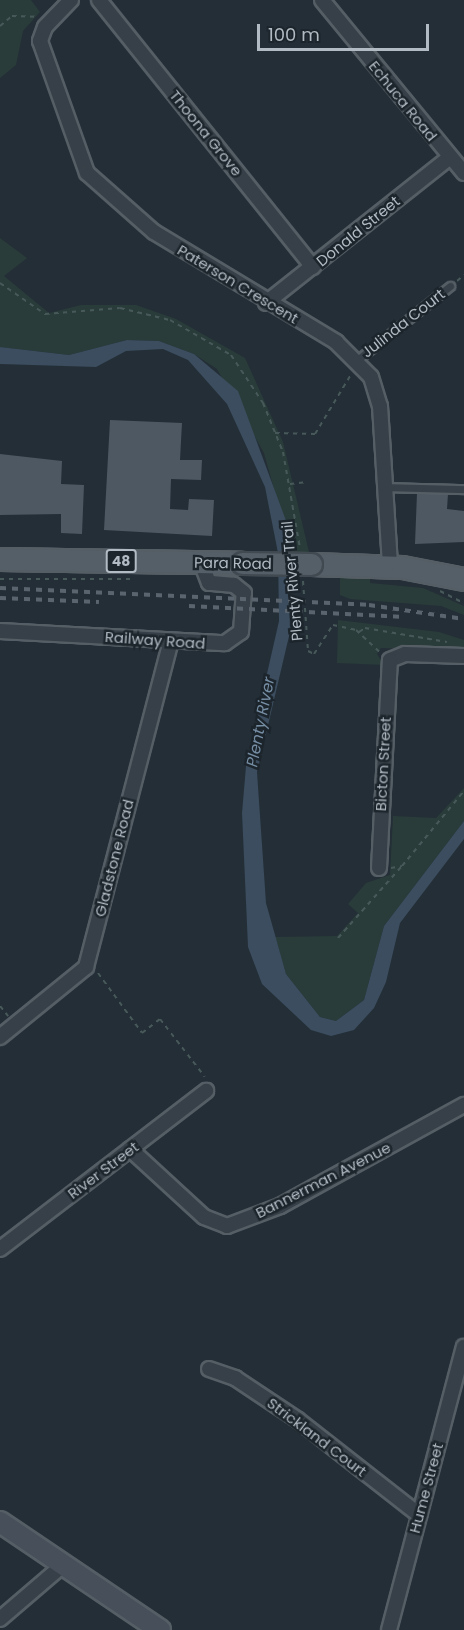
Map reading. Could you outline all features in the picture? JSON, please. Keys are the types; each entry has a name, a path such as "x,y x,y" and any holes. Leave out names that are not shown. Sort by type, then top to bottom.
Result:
{"main road":[{"name":"Para Road","path":"0,560 390,566 464,579"}],"street":[{"name":"Paterson Crescent","path":"71,0 51,19 41,34 41,48 87,173 154,232 357,360 377,390 390,566"},
{"name":"Thoona Grove","path":"99,0 313,267"},
{"name":"Echuca Road","path":"322,0 449,158 464,173"},
{"name":"Donald Street","path":"266,303 449,158"},
{"name":"Railway Road","path":"2,631 219,644 241,632 244,593 234,585 209,583 201,562"},
{"path":"0,645 2,631"},
{"name":"Gladstone Road","path":"0,1037 77,978 89,961 171,641"},
{"path":"385,656 405,654 464,656"},
{"name":"Bicton Street","path":"384,868 385,656"},
{"name":"River Street","path":"0,1249 206,1087"},
{"name":"Bannerman Avenue","path":"130,1149 204,1216 227,1226 280,1206 464,1105"},
{"name":"Hume Street","path":"389,1630 464,1347"},
{"name":"Strickland Court","path":"209,1369 235,1378 298,1420 419,1515"},
{"path":"0,1522 160,1630"},
{"path":"0,1619 63,1565"}],"lane":[{"name":"Julinda Court","path":"357,360 450,286"},
{"path":"386,488 464,489"}],"path":[{"path":"0,26 12,16 36,18"},
{"name":"Plenty River Trail","path":"0,283 45,314 120,308 170,320 231,355 275,433 290,484 305,564 308,651 315,654 333,625 359,632"},
{"path":"275,433 315,434 357,360"},
{"path":"290,484 307,482"},
{"path":"385,656 359,632 365,628 452,643"},
{"path":"338,938 384,868 464,791"},
{"path":"89,961 142,1033 160,1019 206,1087"}],"green space":[{"path":"0,0 31,0 40,12 23,31 16,65 0,78"},
{"path":"0,238 27,258 4,276 49,313 81,305 136,305 176,319 245,358 283,442 309,552 292,553 264,453 217,369 194,354 159,341 127,340 69,355 0,347"},
{"path":"340,574 370,574 370,583 423,588 464,606 464,615 441,606 350,599 340,595"},
{"path":"338,620 439,632 464,640 464,651 381,648 377,654 384,665 337,663"},
{"path":"464,788 464,821 384,926 364,1000 336,1021 320,1017 286,974 275,937 337,936 358,913 348,904 366,883 390,875 393,816 436,818"}],"water":[{"name":"Plenty River","path":"127,340 159,341 194,354 238,391 288,526 290,632 257,772 266,903 286,974 320,1017 336,1021 364,1000 384,926 464,821 464,839 400,923 386,982 374,1008 354,1030 331,1036 311,1030 262,984 248,947 242,813 246,766 279,621 278,553 265,487 227,404 188,360 163,349 126,351 96,367 0,364 0,347 69,355"}],"building":[{"path":"110,420 182,423 180,460 202,460 201,480 171,479 170,509 188,510 189,499 214,500 212,536 104,530"},
{"path":"0,454 62,461 61,484 84,485 82,534 61,533 61,514 0,515"},
{"path":"417,493 448,494 447,509 464,511 464,542 415,544"}],"railway":[{"path":"0,588 369,605 464,619"},
{"path":"0,598 99,602"},
{"path":"189,606 405,617"}]}
